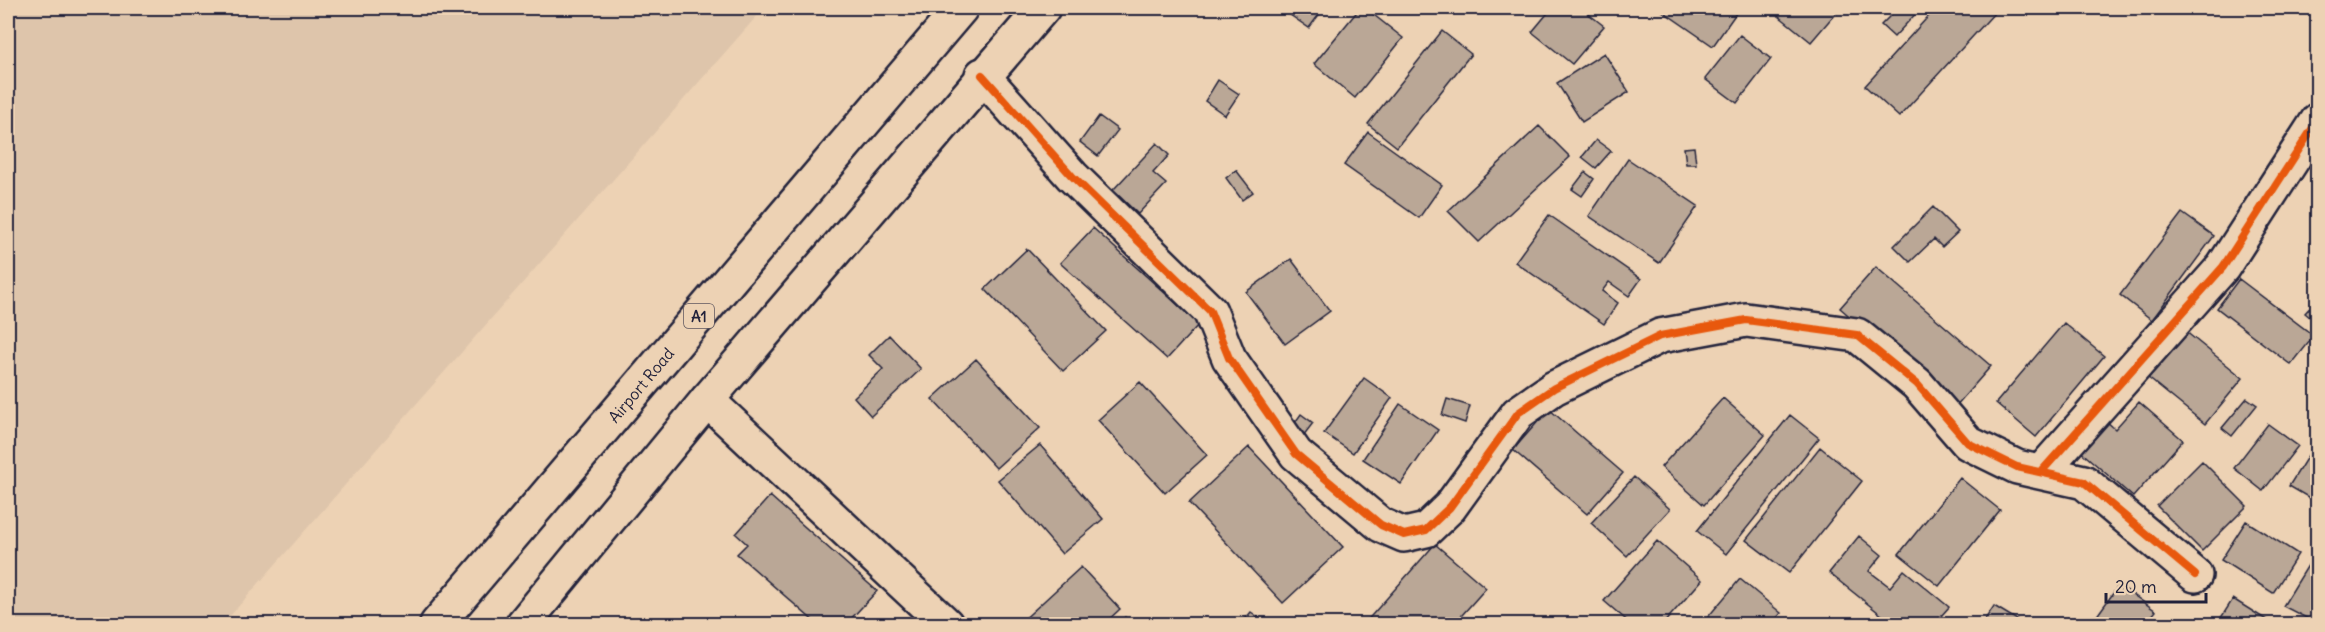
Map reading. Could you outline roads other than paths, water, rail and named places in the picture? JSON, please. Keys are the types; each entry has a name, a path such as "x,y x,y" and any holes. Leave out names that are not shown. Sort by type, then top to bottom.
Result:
{"main road":[{"name":"Airport Road","path":"437,624 961,8"},
{"path":"522,624 707,400 982,75 1043,8"},
{"path":"982,75 1072,176 1210,311 1229,358 1296,454 1381,525 1404,535 1426,530 1450,507 1518,413 1554,388 1660,336 1746,320 1857,335 1917,384 1968,443 2017,467 2084,482 2195,575"},
{"path":"2041,472 2223,267 2318,120"},
{"path":"707,400 946,624"}]}
